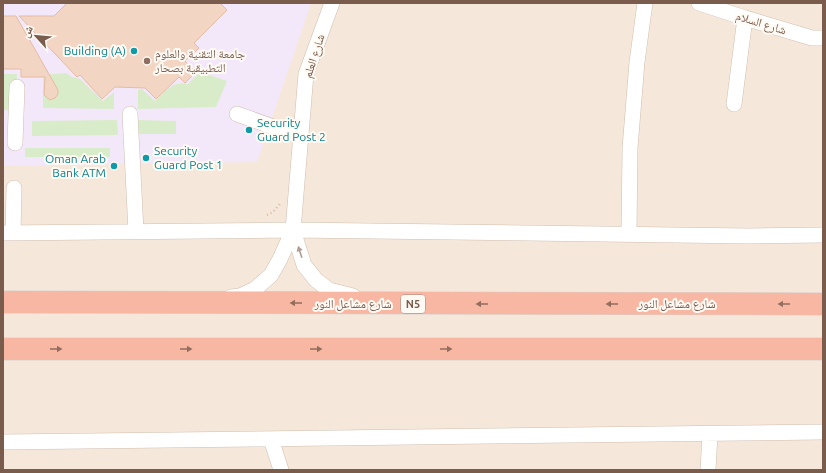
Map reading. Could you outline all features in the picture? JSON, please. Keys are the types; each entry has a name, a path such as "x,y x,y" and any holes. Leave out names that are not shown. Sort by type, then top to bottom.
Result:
{"highway":[{"name":"شارع مشاعل النور","path":"3,302 823,304"},
{"path":"3,348 823,349"}],"street":[{"name":"شارع العلم","path":"293,230 306,74 332,3"},
{"path":"629,234 630,148 636,62 645,3"},
{"name":"شارع السلام","path":"699,3 812,38 823,38"},
{"path":"734,104 745,18"},
{"path":"15,143 17,87"},
{"path":"130,114 136,231"},
{"path":"237,114 301,136"},
{"path":"14,188 8,233 293,230 823,235"},
{"path":"164,303 240,296 255,289 271,275 293,230"},
{"path":"293,230 304,265 316,280 329,290 345,295 430,304"},
{"path":"3,358 31,349"},
{"path":"3,442 823,432"},
{"path":"708,470 710,434"},
{"path":"271,439 281,470"}],"path":[{"path":"263,217 273,212 283,200"}],"shaded area":[{"path":"3,3 823,3 823,470 3,470"},
{"name":"جامعة التقنية والعلوم التطبيقية بصحار","path":"3,3 311,3 257,162 3,166"}],"green space":[{"path":"200,72 227,81 216,107 138,109 138,90 142,89 155,101 170,87 183,83 188,84"},
{"path":"66,73 72,77 80,79 103,101 114,92 114,109 43,108 43,75"},
{"path":"3,74 17,74 16,111 3,110"},
{"path":"117,120 118,135 32,136 32,121"},
{"path":"136,120 176,121 176,134 136,134"},
{"path":"25,148 110,148 110,157 25,157"}],"building":[{"name":"Building (A)","path":"67,3 220,3 227,10 194,43 199,48 185,61 196,72 185,83 179,77 156,99 145,88 115,87 102,99 80,75 77,77 19,16 54,16"},
{"path":"3,16 16,16 58,90 58,94 55,98 50,100 44,95 45,77 21,77 21,69 3,69"}],"place":[{"name":"Building (A)","path":"134,51"},
{"name":"جامعة التقنية والعلوم التطبيقية بصحار","path":"147,61"},
{"name":"Security Guard Post 2","path":"249,130"},
{"name":"Security Guard Post 1","path":"146,158"},
{"name":"Oman Arab Bank ATM","path":"114,166"}]}
